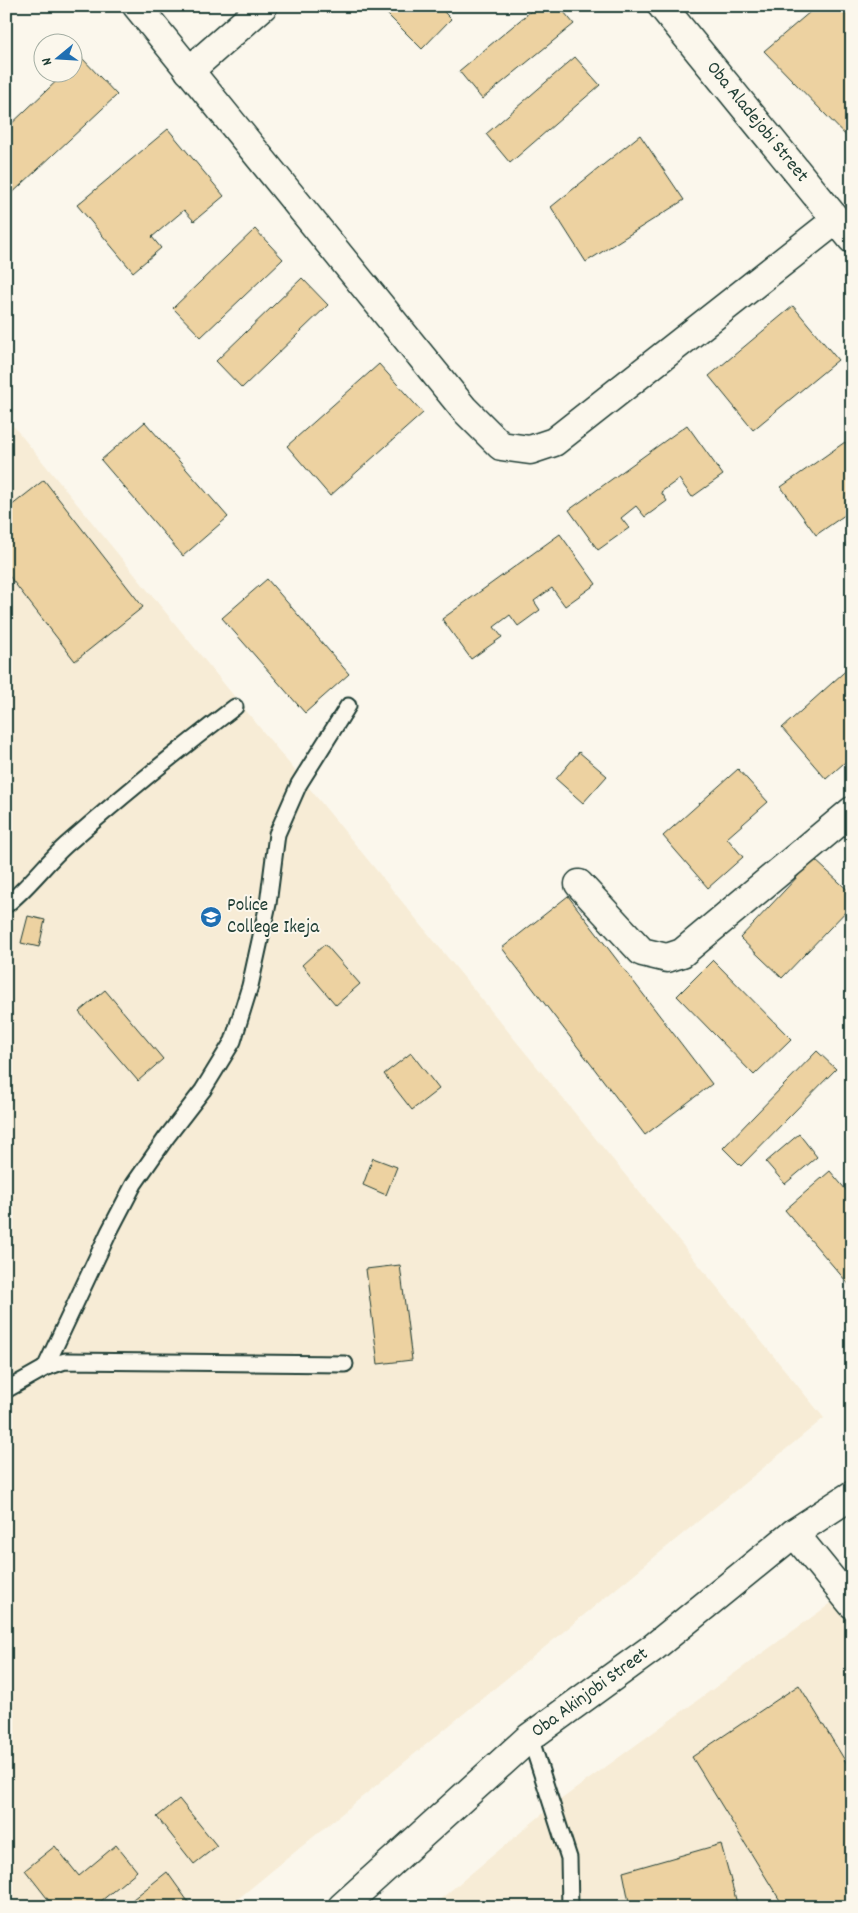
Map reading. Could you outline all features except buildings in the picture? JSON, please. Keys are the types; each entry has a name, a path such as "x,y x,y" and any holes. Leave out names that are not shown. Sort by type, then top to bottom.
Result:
{"street":[{"path":"137,6 464,409 501,446 530,450 554,442 844,229"},
{"path":"189,71 263,6"},
{"name":"Oba Aladejobi Street","path":"662,6 844,229"},
{"path":"579,884 642,952 667,958 682,953 852,812"},
{"name":"Oba Akinjobi Street","path":"342,1907 530,1737 654,1647 794,1533 852,1495"},
{"path":"794,1533 852,1604"}],"lane":[{"path":"45,1368 109,1232 134,1184 203,1090 232,1041 250,986 268,904 276,834 299,784 348,706"},
{"path":"6,905 64,847 174,752 235,707"},
{"path":"6,1390 45,1368 65,1361 345,1364"},
{"path":"530,1737 568,1858 570,1907"}],"shaded area":[{"name":"Police College Ikeja","path":"6,417 824,1418 228,1907 6,1907"},
{"path":"852,1588 852,1907 431,1907 552,1806"}],"place":[{"name":"Police College Ikeja","path":"211,917"}]}
